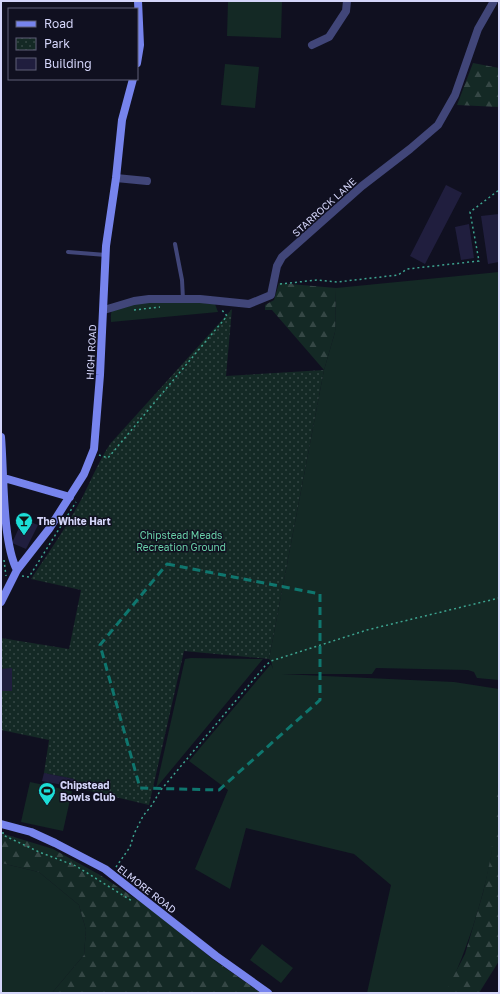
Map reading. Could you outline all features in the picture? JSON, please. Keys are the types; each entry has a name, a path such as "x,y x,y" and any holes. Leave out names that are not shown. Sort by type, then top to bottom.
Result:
{"street":[{"path":"138,1 140,45 138,57"},
{"path":"312,45 329,37 346,11 347,1"},
{"name":"STARROCK LANE","path":"104,310 134,301 183,299 249,304 268,298 271,295 277,266 282,257 362,186 438,125 455,95 478,29 494,1"},
{"name":"HIGH ROAD","path":"1,602 17,573 74,498 91,461 94,449 104,310 106,255 122,120 133,80"},
{"path":"116,178 147,181"},
{"path":"1,437 2,468 4,478 4,526 17,573"},
{"path":"4,478 74,498"},
{"name":"ELMORE ROAD","path":"2,824 30,832 55,843 111,874 216,956 268,993"}],"lane":[{"path":"175,244 182,280 183,299"},
{"path":"68,252 106,255"}],"path":[{"path":"274,284 317,280 337,282 398,275 407,270 479,261 470,212 499,190"},
{"path":"99,455 108,458 227,316 219,306 219,302"},
{"path":"128,310 163,307"},
{"path":"96,461 99,452"},
{"path":"17,573 29,577 74,498"},
{"path":"111,874 127,852 143,816 160,791 265,666 271,661 367,630 499,598"},
{"path":"2,824 3,835 39,852 76,866 113,891 138,904"}],"highlighted area":[{"path":"167,564 320,594 320,700 219,790 140,788 100,645"}],"green space":[{"path":"228,1 282,1 281,38 227,36"},
{"path":"473,63 499,68 499,107 457,105"},
{"path":"225,64 259,67 255,108 221,105"},
{"path":"499,272 499,680 477,678 474,672 468,670 376,668 372,674 282,674 454,682 499,689 499,752 496,815 491,857 478,909 467,943 447,993 367,993 391,885 354,854 246,828 230,889 195,869 228,790 189,761 271,664 273,669 271,661 269,659 324,370 335,332 336,288"},
{"path":"279,283 336,288 335,332 324,370 272,310 265,310 265,305 274,300"},
{"path":"183,301 215,304 218,312 111,322 111,312 119,307 136,303"},
{"name":"Chipstead Meads Recreation Ground","path":"232,309 226,376 324,370 269,659 184,651 149,805 73,787 74,779 44,773 49,740 1,730 1,638 69,649 81,590 31,579 71,517 110,444"},
{"path":"185,659 263,659 156,788"},
{"path":"499,769 499,961 479,993 445,993 465,954 483,893 491,856"},
{"name":"Chipstead Bowls Club","path":"30,782 72,791 63,831 21,822"},
{"path":"1,833 53,849 100,875 160,915 211,958 261,993 52,993 84,955 86,930 79,905 39,872 1,863"},
{"path":"1,863 39,872 79,905 86,930 84,955 52,993 1,993"},
{"path":"262,944 293,968 281,983 250,960"}],"building":[{"path":"446,185 462,193 425,264 410,256"},
{"path":"499,214 499,262 488,264 481,216"},
{"path":"469,224 474,258 461,260 455,227"},
{"name":"The White Hart","path":"23,519 38,525 26,549 12,543"},
{"path":"12,668 12,691 1,691 1,669"},
{"path":"44,773 74,779 73,787 42,781"}],"place":[{"name":"The White Hart","path":"24,536"},
{"name":"Chipstead Bowls Club","path":"47,806"}]}
